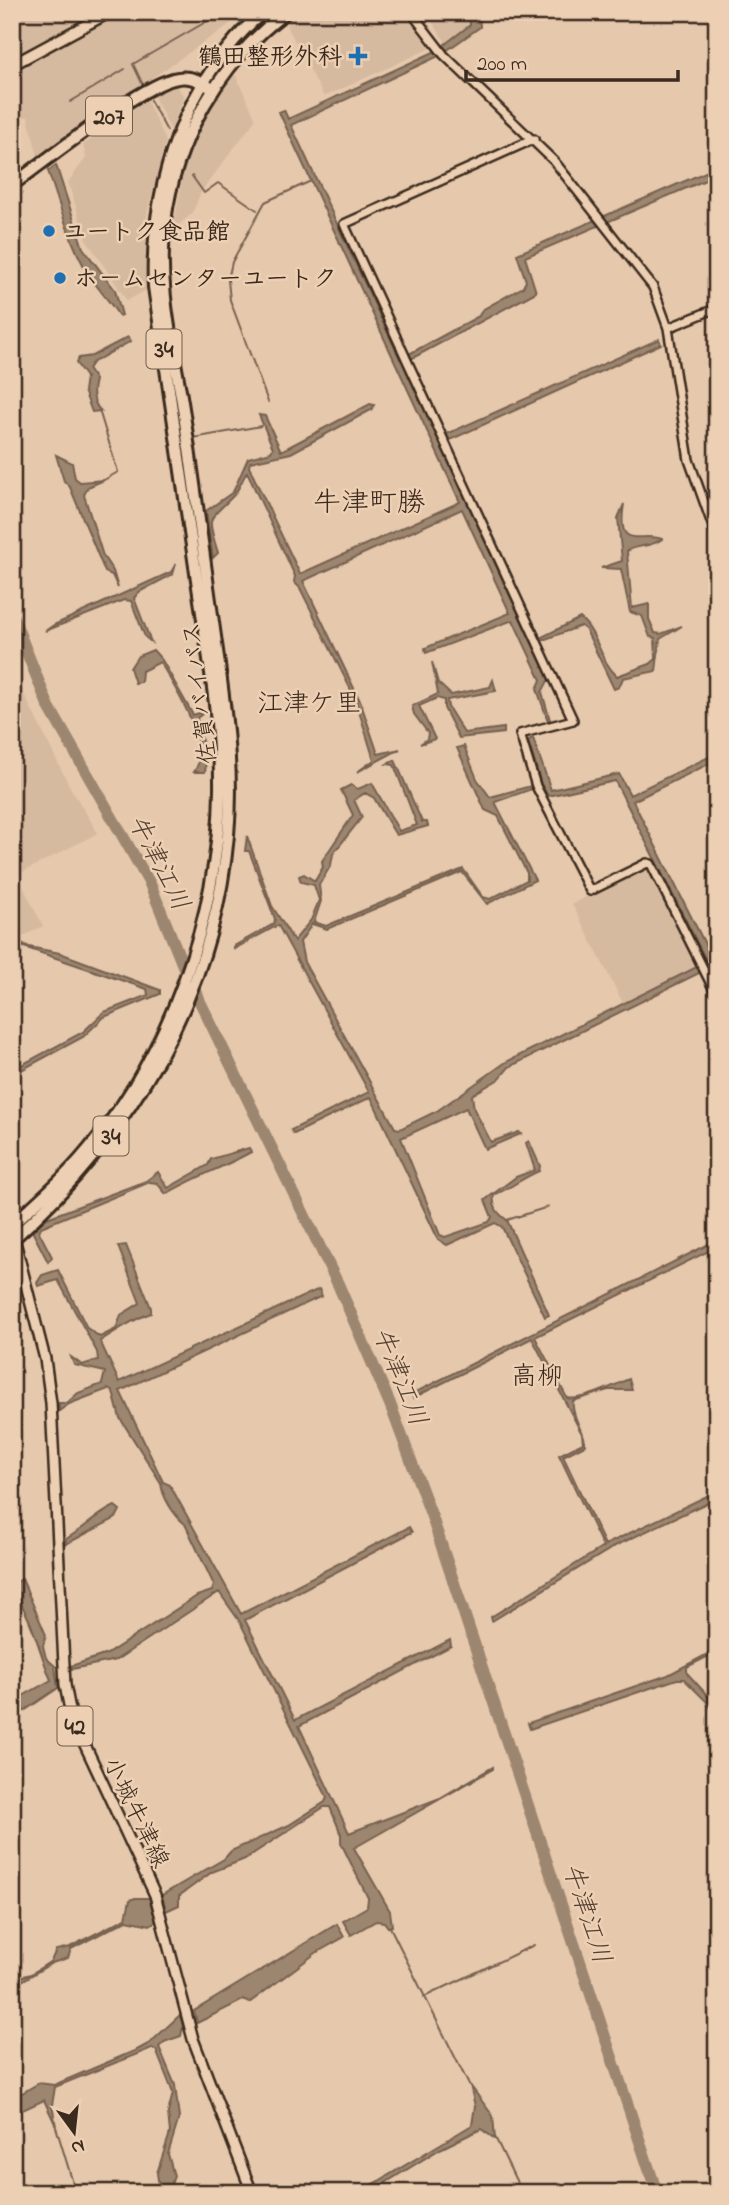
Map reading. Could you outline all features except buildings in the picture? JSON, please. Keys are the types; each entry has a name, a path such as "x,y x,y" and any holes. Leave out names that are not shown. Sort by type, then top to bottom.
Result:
{"highway":[{"name":"34","path":"204,83 235,40 263,12"},
{"name":"34","path":"214,89 246,46 286,12"},
{"name":"207","path":"12,185 140,94 165,81 190,77 214,89"},
{"name":"佐賀バイパス","path":"13,1233 101,1133 156,1046 176,1003 199,935 211,887 218,831 219,748 153,262 161,187 176,139 204,83"},
{"name":"佐賀バイパス","path":"13,1233 67,1187 117,1128 162,1057 206,948 225,863 230,771 225,708 166,300 163,253 168,199 176,172 195,124 214,89"}],"main road":[{"path":"12,65 110,12"},
{"name":"小城牛津線","path":"13,1233 45,1359 51,1403 65,1685 71,1715 155,1895 194,2039 252,2193"}],"street":[{"path":"411,12 444,55 534,139 606,225 653,287 668,328 689,460 717,538"},
{"path":"534,139 344,224 573,720 520,734 537,786 589,890 647,863 652,864 717,996"},
{"path":"668,328 717,308"}],"shaded area":[{"path":"25,12 230,12 236,20 38,157 28,117 12,116 12,18"},
{"name":"鶴田整形外科","path":"303,12 402,12 431,48 324,97 286,24"},
{"path":"426,12 469,12 470,25 446,43"},
{"path":"469,12 479,12 480,27 439,56 291,125 400,359 479,316 482,310 523,287 526,281 517,254 717,167 717,175 525,257 536,292 407,361 405,366 438,438 659,339 661,344 441,444 549,679 542,692 550,720 548,721 537,689 541,680 513,620 426,653 425,648 510,613 462,509 303,581 360,701 378,754 400,749 357,772 374,760 355,698 300,588 294,582 295,576 247,472 235,494 212,520 218,553 213,558 206,511 233,492 248,458 271,452 273,448 259,415 265,416 281,451 370,404 374,405 371,410 291,453 250,462 249,467 300,574 460,502 279,112 284,110 288,119 436,51 470,25"},
{"path":"235,74 256,119 201,192 192,214 173,229 184,170 197,135 217,98"},
{"path":"176,86 184,96 171,130 153,95"},
{"path":"146,99 166,141 147,214 146,290 127,301 86,239 68,182 86,158 83,145"},
{"path":"56,165 83,248 115,290 122,315 119,316 93,281 79,256 48,171"},
{"path":"128,337 131,341 92,363 88,369 95,380 94,397 101,411 92,412 84,391 86,377 76,363 79,358 92,356"},
{"path":"56,455 72,463 75,478 80,482 104,480 88,487 84,495 103,556 113,571 118,588 112,575 105,572 70,487 64,481"},
{"path":"624,504 623,529 627,534 632,537 662,539 627,551 632,608 649,604 649,619 655,633 661,634 682,626 660,639 656,671 623,678 619,687 614,689 586,630 581,626 543,640 542,637 580,618 617,676 650,664 656,659 655,638 650,637 642,616 630,612 621,569 601,568 622,561 618,518"},
{"path":"176,564 173,574 139,592 134,598 151,642 145,637 131,601 124,600 45,631 171,572"},
{"path":"153,650 162,660 193,715 206,711 197,718 205,772 194,772 199,761 196,733 160,662 142,671 141,682 135,683 130,668 138,656"},
{"path":"432,662 438,683 451,695 490,687 493,680 496,691 447,700 448,707 464,733 504,728 504,733 459,738 444,708 444,700 437,698 419,706 435,739 420,744 427,739 428,733 414,714 412,706 438,694"},
{"path":"12,670 70,787 98,833 17,875 43,926 14,941"},
{"path":"533,738 551,790 619,774 630,795 717,753 717,760 633,801 717,968 717,982 709,968 509,1067 499,1079 472,1095 474,1109 491,1142 519,1132 521,1134 485,1149 466,1108 401,1138 440,1235 445,1237 489,1222 492,1217 485,1200 516,1177 535,1170 526,1143 529,1141 540,1166 539,1171 494,1195 494,1203 498,1213 507,1220 549,1315 545,1317 502,1227 495,1223 447,1245 438,1239 371,1097 294,1134 291,1130 369,1092 278,925 234,949 234,946 274,924 275,919 249,851 245,851 247,836 272,906 294,941 311,920 319,900 314,885 301,882 299,876 304,874 315,881 323,867 322,861 353,815 341,790 351,785 358,789 372,783 399,831 417,825 394,765 387,764 395,760 422,822 427,822 428,826 396,835 374,798 365,793 354,800 362,817 333,854 331,865 319,885 321,901 314,922 326,926 463,869 483,897 490,899 527,880 527,873 498,816 485,810 457,748 464,746 477,779 490,797 531,786 532,789 495,802 535,880 487,904 462,872 327,929 312,924 300,942 304,962 395,1128 400,1129 437,1111 506,1062 707,962 615,781 548,796 541,784 528,740"},
{"path":"645,867 649,869 700,969 625,1007 572,904"},
{"path":"12,938 29,947 60,953 160,990 160,994 104,1017 83,1037 12,1075 12,1070 83,1032 104,1012 148,995 147,989 12,943"},
{"path":"249,1148 251,1152 166,1194 157,1183 150,1182 41,1227 39,1232 52,1257 48,1262 33,1233 47,1218 146,1181 158,1172 168,1188 208,1165 211,1159"},
{"path":"717,1240 717,1247 535,1337 567,1398 589,1395 629,1379 632,1390 608,1390 573,1401 582,1434 532,1338 413,1398 412,1394"},
{"path":"126,1245 151,1313 100,1341 119,1382 319,1289 322,1296 120,1391 163,1482 170,1485 241,1614 409,1527 412,1532 245,1620 295,1720 450,1640 451,1646 299,1726 349,1833 440,1798 493,1767 493,1769 354,1848 390,1911 392,1926 388,1927 384,1922 376,1921 351,1935 343,1921 367,1907 368,1898 341,1843 341,1834 330,1807 324,1807 245,1859 212,1872 179,1896 179,1905 166,1911 162,1895 224,1859 231,1851 289,1825 325,1802 327,1797 240,1622 219,1592 116,1660 72,1669 71,1666 107,1654 197,1596 212,1591 214,1585 185,1524 169,1505 161,1483 120,1418 113,1392 108,1389 69,1404 59,1411 59,1403 67,1403 78,1393 102,1384 105,1372 74,1365 71,1357 82,1365 98,1360 97,1352 58,1280 38,1286 37,1283 42,1275 58,1270 87,1328 100,1337 116,1329 121,1315 140,1303 118,1246"},
{"path":"582,1434 585,1445 563,1456 605,1545 717,1491 717,1498 617,1545 492,1621 491,1617 603,1547 559,1455 583,1443"},
{"path":"115,1506 120,1510 116,1518 66,1544 66,1539"},
{"path":"22,1579 46,1635 43,1646 46,1658 55,1666 58,1688 12,1719 12,1702 51,1680 30,1623 12,1590 12,1584"},
{"path":"717,1649 717,1652 687,1667 687,1673 717,1706 717,1718 708,1703 684,1679 677,1679 530,1729 528,1723 668,1675"},
{"path":"149,1898 156,1921 150,1925 127,1920 71,1949 68,1958 52,1963 12,1987 12,1979 31,1974 51,1961 56,1950 70,1947 126,1918 130,1900"},
{"path":"337,1924 344,1937 316,1953 249,2003 243,2000 197,2023 194,2011"},
{"path":"180,2015 183,2027 181,2036 164,2042 159,2047 175,2085 179,2118 168,2154 174,2176 168,2193 160,2193 157,2173 170,2133 168,2113 173,2093 156,2050 152,2048 55,2087 52,2105 56,2126 44,2100 12,2115 12,2099 39,2083 54,2085 139,2049 150,2043"},
{"path":"470,2085 493,2116 495,2139 481,2129 440,2149 369,2193 359,2193 472,2125 475,2106"}],"waterway":[{"path":"143,85 133,64 223,12"},
{"path":"70,102 125,69"},
{"path":"150,100 167,131"},
{"path":"192,176 204,193 218,183 257,210"},
{"path":"268,402 230,300 228,280 232,262 265,202 311,181"},
{"path":"99,410 118,472 104,480"},
{"path":"193,438 261,426"},
{"name":"牛津江川","path":"12,615 48,705 150,884 186,973 338,1284 390,1404 432,1517 657,2193"},
{"path":"507,1220 548,1207"},
{"path":"390,1927 469,2085"},
{"path":"424,1997 534,1945"},
{"path":"56,2127 76,2193"},
{"path":"495,2137 522,2193"}],"place":[{"name":"鶴田整形外科","path":"358,56"},
{"name":"ユートク食品館","path":"49,231"},
{"name":"ホ－ムセンターユートク","path":"60,278"}],"district":[{"name":"牛津町勝","path":"369,501"},
{"name":"江津ケ里","path":"309,702"},
{"name":"高柳","path":"537,1375"}]}
